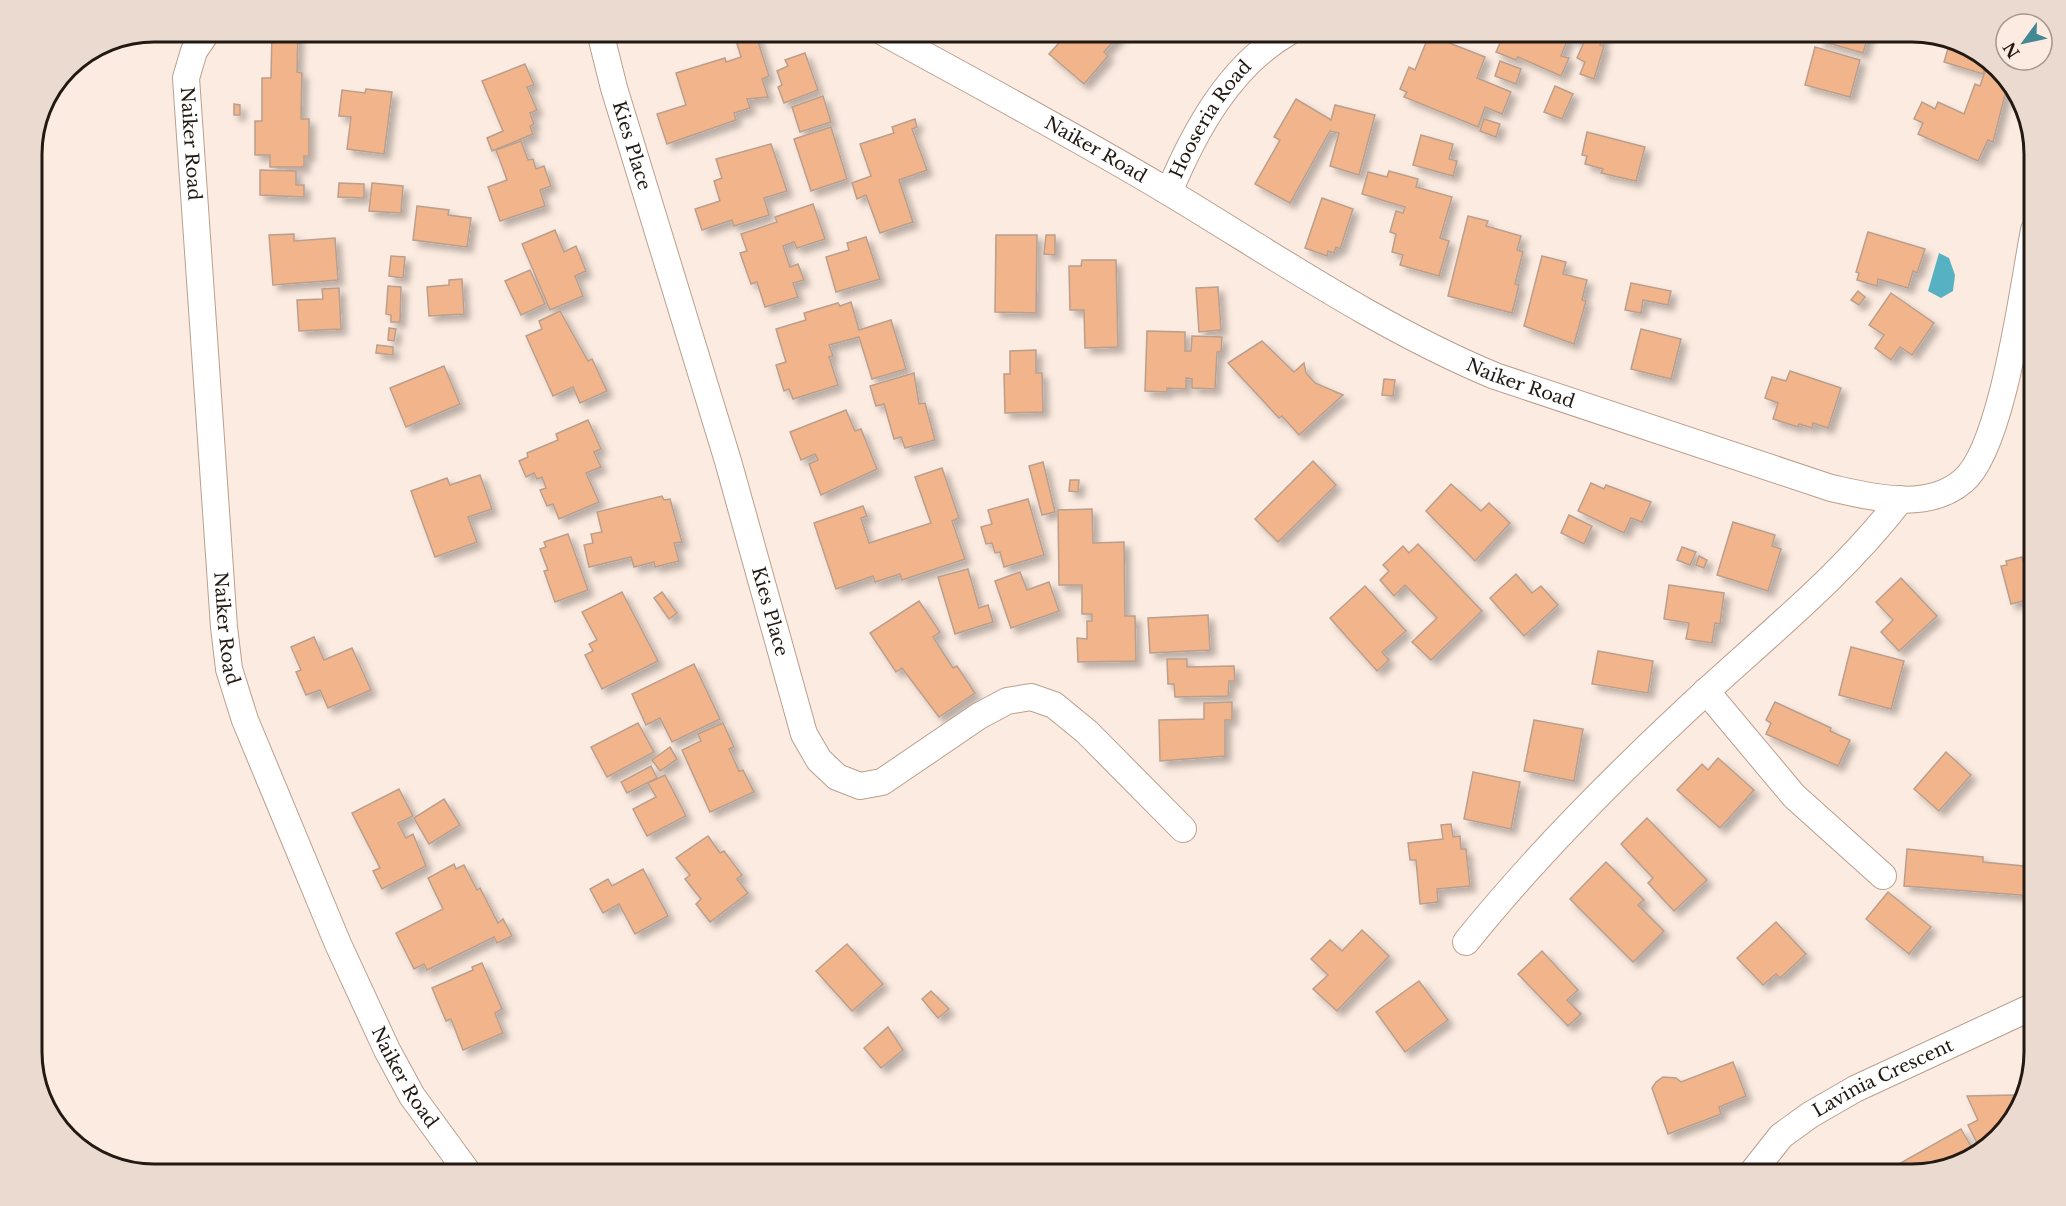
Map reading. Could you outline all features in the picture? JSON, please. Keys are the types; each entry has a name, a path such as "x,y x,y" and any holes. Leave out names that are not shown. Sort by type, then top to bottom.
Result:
{"street":[{"name":"Naiker Road","path":"200,42 194,51 186,78 224,627 229,669 245,720 338,944 387,1050 412,1096 462,1164"},
{"name":"Kies Place","path":"602,42 614,88 728,461 804,734 819,760 837,777 860,786 882,782 979,716 1007,701 1031,697 1054,705 1087,732 1183,829"},
{"name":"Naiker Road","path":"901,42 1169,192 1377,320 1450,357 1496,375 1831,488 1883,500 1918,499 1944,492 1962,482 1977,466 1990,440 2024,280"},
{"name":"Hooseria Road","path":"1169,192 1190,143 1216,104 1248,63 1276,42"},
{"path":"1466,942 1516,880 1706,691 1861,548 1901,499"},
{"path":"1706,691 1794,796 1883,876"},
{"name":"Lavinia Crescent","path":"1759,1164 1780,1136 1810,1115 1855,1089 2024,1011"}],"water":[{"path":"1939,253 1949,258 1955,275 1953,291 1941,298 1928,291"}],"building":[{"path":"272,42 298,42 297,72 302,73 301,119 309,119 309,156 304,156 304,167 270,167 270,155 255,155 255,121 262,121 262,78 271,78"},
{"path":"736,42 758,42 769,76 762,79 768,97 747,99 750,108 734,113 736,120 667,144 657,114 686,105 676,73 725,58 726,62 741,57"},
{"path":"1060,42 1113,42 1104,52 1108,56 1084,84 1049,54"},
{"path":"1426,42 1447,42 1485,57 1477,78 1511,92 1502,114 1485,107 1478,127 1404,97 1407,92 1400,89 1409,67 1415,70"},
{"path":"1500,42 1567,42 1561,56 1569,58 1561,76 1518,57 1516,60 1496,52"},
{"path":"1584,42 1601,42 1600,45 1604,46 1594,79 1580,74 1585,62 1577,58"},
{"path":"1825,42 1866,42 1863,53"},
{"path":"1815,47 1860,60 1850,97 1805,85"},
{"path":"1948,49 1980,65 1984,69 1983,74 1944,62"},
{"path":"805,53 818,90 784,103 778,87 782,85 777,71 788,66 785,60"},
{"path":"1500,61 1521,69 1516,84 1495,76"},
{"path":"525,64 534,85 527,87 537,110 530,113 534,124 530,126 533,134 492,151 487,138 503,131 482,81"},
{"path":"1986,70 2005,93 1993,142 1988,140 1978,161 1918,134 1923,123 1914,119 1922,102 1935,109 1938,102 1964,114 1975,84 1980,86"},
{"path":"1555,86 1573,94 1562,119 1544,112"},
{"path":"366,89 392,92 384,154 347,149 351,117 339,116 342,90 365,93"},
{"path":"823,96 831,122 800,132 792,107"},
{"path":"1296,99 1331,120 1335,105 1375,115 1359,175 1330,166 1339,133 1330,131 1290,203 1255,184 1280,140 1274,137"},
{"path":"234,104 240,105 240,115 234,115"},
{"path":"915,119 917,127 912,129 927,170 899,180 913,222 880,233 866,195 857,199 852,183 871,176 860,144 894,133 892,127"},
{"path":"1484,119 1500,124 1496,137 1480,131"},
{"path":"831,127 847,179 811,191 794,139"},
{"path":"1587,132 1645,147 1636,181 1601,173 1603,169 1585,164 1587,156 1582,155"},
{"path":"1421,135 1453,144 1449,159 1457,161 1453,176 1413,165"},
{"path":"521,141 528,160 533,159 536,169 544,166 551,186 540,190 545,206 500,221 488,187 507,180 496,150"},
{"path":"771,144 787,191 764,198 769,215 734,226 732,220 702,230 695,209 720,201 714,181 722,178 716,159"},
{"path":"260,170 296,171 296,185 304,185 304,197 260,195"},
{"path":"1389,171 1418,179 1416,187 1452,197 1440,238 1449,241 1439,276 1400,265 1403,255 1392,252 1396,234 1390,232 1396,211 1403,213 1405,207 1362,194 1368,172 1387,177"},
{"path":"339,183 364,184 364,198 338,197"},
{"path":"372,183 403,186 401,213 369,211"},
{"path":"1322,198 1353,209 1340,249 1336,247 1334,253 1328,251 1327,256 1305,248"},
{"path":"813,204 825,239 797,248 794,242 783,246 790,267 798,264 804,280 793,283 798,297 765,307 757,282 751,284 740,253 747,251 741,234 777,222 775,217"},
{"path":"417,206 449,210 448,215 471,218 467,247 413,240"},
{"path":"1468,216 1488,221 1486,226 1521,236 1517,250 1523,252 1515,284 1519,285 1512,313 1448,296"},
{"path":"555,230 564,252 576,246 586,271 575,276 583,296 550,310 522,244"},
{"path":"1868,232 1925,249 1917,273 1913,271 1908,288 1878,279 1877,286 1857,280 1859,273 1856,272"},
{"path":"294,234 294,241 335,238 338,280 273,285 269,235"},
{"path":"996,235 1037,235 1036,313 995,312"},
{"path":"1046,235 1055,235 1055,255 1044,254"},
{"path":"866,237 880,279 836,292 826,257 849,250 847,243"},
{"path":"391,256 405,257 403,278 389,276"},
{"path":"1542,256 1566,262 1563,274 1587,280 1582,300 1586,301 1574,344 1524,326"},
{"path":"1082,260 1116,260 1118,347 1085,348 1084,310 1070,310 1069,266 1081,266"},
{"path":"530,270 545,304 521,315 505,281"},
{"path":"462,279 464,314 429,316 427,287 449,285 449,280"},
{"path":"1631,283 1671,291 1668,305 1643,300 1641,313 1625,310"},
{"path":"388,286 401,287 400,322 391,322 391,315 386,314"},
{"path":"1218,287 1221,330 1199,332 1196,288"},
{"path":"339,288 341,329 299,331 297,300 323,299 322,289"},
{"path":"1858,291 1865,297 1859,305 1851,300"},
{"path":"1891,293 1934,323 1912,355 1900,347 1891,360 1875,348 1884,335 1869,325"},
{"path":"851,302 859,330 891,320 906,369 872,379 859,337 829,345 833,356 829,357 838,385 793,399 789,389 784,391 776,365 786,362 776,329 806,320 804,313 838,303 840,306"},
{"path":"560,311 588,361 592,359 607,391 580,403 573,387 553,396 526,336 542,329 539,321"},
{"path":"389,328 396,329 394,341 388,340"},
{"path":"1641,329 1681,339 1671,379 1631,369"},
{"path":"1147,331 1185,332 1185,351 1191,351 1192,336 1222,337 1221,352 1217,352 1215,389 1192,388 1192,379 1186,378 1186,389 1167,388 1167,392 1145,391"},
{"path":"1262,341 1294,372 1304,363 1306,373 1315,383 1343,395 1299,435 1282,416 1279,418 1228,363"},
{"path":"377,345 393,347 393,355 376,353"},
{"path":"1036,350 1036,373 1042,373 1043,412 1005,413 1004,374 1010,374 1010,351"},
{"path":"444,366 460,404 406,427 390,388"},
{"path":"1790,371 1841,388 1828,428 1813,423 1812,428 1799,424 1798,427 1773,419 1778,403 1765,398 1772,377 1786,381"},
{"path":"914,373 919,404 925,403 935,440 905,448 901,437 894,439 884,404 876,406 870,386"},
{"path":"1384,379 1395,380 1393,396 1382,395"},
{"path":"846,410 855,431 861,429 877,469 821,495 809,464 818,460 815,454 801,460 790,432"},
{"path":"588,420 601,449 594,452 601,467 586,473 599,502 559,519 553,504 547,506 540,490 546,488 542,477 537,479 534,473 526,477 519,461 528,457 527,453 558,440 556,434"},
{"path":"1313,461 1336,485 1278,542 1255,519"},
{"path":"1043,462 1055,512 1042,515 1029,466"},
{"path":"942,468 959,518 952,521 965,559 902,580 900,574 875,582 873,576 836,589 814,523 863,506 867,516 861,518 869,543 931,523 915,477"},
{"path":"480,475 492,509 468,517 477,542 435,557 411,491 447,478 450,485"},
{"path":"1070,480 1079,480 1078,492 1069,491"},
{"path":"1591,483 1604,489 1606,485 1651,502 1642,522 1631,518 1624,533 1578,511"},
{"path":"1451,484 1481,511 1489,503 1510,523 1475,561 1426,511"},
{"path":"662,496 664,500 670,499 682,542 674,543 679,561 655,567 654,562 634,567 631,557 589,567 584,545 593,543 591,534 602,532 597,512"},
{"path":"1028,499 1044,555 1004,567 1000,552 995,553 992,543 986,544 981,527 992,524 988,510"},
{"path":"1092,509 1093,543 1124,542 1125,616 1135,616 1136,661 1078,662 1077,638 1087,639 1087,621 1092,621 1092,614 1082,614 1082,585 1059,585 1058,510"},
{"path":"1569,515 1592,526 1584,544 1561,533"},
{"path":"1733,522 1775,535 1772,546 1781,549 1768,591 1717,575"},
{"path":"568,534 588,590 555,602 544,571 548,570 540,549 546,547 544,542"},
{"path":"1418,544 1482,611 1431,660 1412,642 1437,618 1405,585 1394,596 1380,580 1389,571 1383,565 1403,546 1409,553"},
{"path":"1682,547 1696,552 1690,565 1677,560"},
{"path":"1699,556 1707,560 1704,568 1696,565"},
{"path":"2022,557 2024,561 2024,601 2011,604 2001,566 2007,565 2006,561"},
{"path":"968,569 979,608 988,605 993,622 955,634 938,577"},
{"path":"1020,572 1027,590 1049,582 1059,611 1011,628 995,581"},
{"path":"1516,574 1532,593 1541,586 1558,605 1524,636 1490,598"},
{"path":"1901,578 1937,616 1899,651 1881,632 1893,620 1876,602"},
{"path":"1669,585 1724,593 1720,624 1715,623 1712,643 1686,639 1689,623 1664,619"},
{"path":"1365,586 1406,631 1382,652 1389,660 1377,671 1330,618"},
{"path":"622,592 658,661 602,689 585,655 593,651 589,644 597,640 582,612"},
{"path":"662,592 677,613 669,619 654,598"},
{"path":"919,601 940,632 933,637 953,668 957,666 975,693 939,717 902,668 896,672 870,633"},
{"path":"1208,615 1210,650 1150,653 1148,618"},
{"path":"314,637 324,660 352,648 371,690 328,708 320,690 306,695 296,672 301,670 291,647"},
{"path":"1851,647 1904,661 1891,709 1839,695"},
{"path":"1598,651 1653,661 1648,693 1592,684"},
{"path":"1167,659 1187,659 1187,667 1234,666 1235,681 1229,681 1228,696 1175,697 1174,684 1168,684"},
{"path":"694,664 720,719 672,742 660,718 646,725 632,694"},
{"path":"1232,702 1232,720 1225,720 1225,756 1160,761 1159,720 1204,719 1204,703"},
{"path":"1775,702 1831,728 1830,731 1850,740 1838,766 1766,734 1771,723 1766,720"},
{"path":"1534,720 1583,729 1574,781 1524,771"},
{"path":"638,723 654,752 607,777 591,747"},
{"path":"723,723 734,747 729,749 739,771 743,770 754,792 710,812 682,750 701,741 698,734"},
{"path":"670,747 677,759 660,771 652,760"},
{"path":"1946,752 1971,775 1939,811 1914,789"},
{"path":"1718,758 1754,790 1720,828 1677,790 1702,764 1708,770"},
{"path":"651,766 657,778 627,793 621,782"},
{"path":"1473,772 1520,782 1511,829 1464,819"},
{"path":"665,775 686,816 647,836 633,809 656,797 648,783"},
{"path":"399,789 413,816 398,823 406,838 413,834 426,866 382,889 373,871 380,868 352,813"},
{"path":"444,799 460,825 429,844 414,818"},
{"path":"1647,818 1707,880 1674,911 1648,883 1653,878 1621,844"},
{"path":"1451,824 1453,837 1460,836 1461,849 1466,849 1470,886 1437,889 1438,902 1420,904 1416,860 1410,860 1408,843 1443,839 1441,825"},
{"path":"708,836 720,853 724,851 742,875 737,879 748,893 710,922 696,904 701,899 685,879 690,875 676,858"},
{"path":"1907,849 1983,857 1983,862 2024,866 2024,895 1904,886"},
{"path":"1606,862 1644,900 1638,905 1664,931 1633,962 1570,899"},
{"path":"454,864 456,869 464,865 477,890 480,888 498,923 503,919 512,936 497,943 494,937 427,970 424,964 414,969 396,933 443,909 428,878"},
{"path":"643,869 668,916 635,934 619,904 603,913 590,889 608,879 612,886"},
{"path":"1888,892 1931,927 1909,954 1866,919"},
{"path":"1776,922 1806,954 1780,978 1776,974 1763,985 1737,958"},
{"path":"1362,930 1389,956 1337,1011 1313,989 1328,975 1311,959 1330,940 1342,951"},
{"path":"847,944 883,984 852,1011 816,971"},
{"path":"1542,951 1578,990 1567,1000 1581,1014 1568,1026 1518,974"},
{"path":"482,963 502,1009 495,1013 503,1033 463,1050 451,1019 446,1021 432,988 473,970 472,967"},
{"path":"1419,981 1448,1020 1405,1052 1376,1012"},
{"path":"931,991 949,1009 938,1018 922,999"},
{"path":"888,1027 903,1050 881,1068 864,1048"},
{"path":"1733,1062 1746,1096 1719,1107 1721,1114 1668,1134 1652,1088 1656,1082 1663,1077 1676,1078 1681,1082"},
{"path":"2015,1095 2001,1120 1977,1143 1968,1125 1978,1120 1967,1096"},
{"path":"1961,1129 1971,1147 1941,1160 1899,1164"}]}
